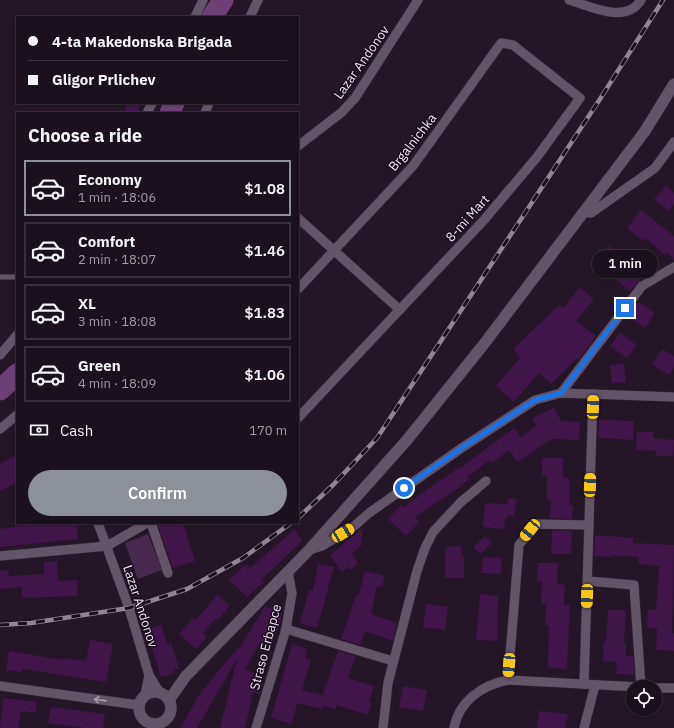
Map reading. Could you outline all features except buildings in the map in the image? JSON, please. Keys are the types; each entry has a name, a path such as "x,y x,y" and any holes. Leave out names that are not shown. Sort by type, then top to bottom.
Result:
{"street":[{"path":"195,16 203,0"},
{"path":"250,16 258,0"},
{"name":"Lazar Andonov","path":"299,145 342,112 355,98 418,0"},
{"path":"569,0 609,12 618,13 634,8 641,0"},
{"name":"Brgalnichka","path":"299,288 413,166 501,43"},
{"name":"8-mi Mart","path":"299,417 484,220 532,162 580,98 513,45 501,43"},
{"path":"164,696 180,683 309,550 412,434 484,344 645,131 674,84"},
{"path":"584,212 591,212 655,168 674,142"},
{"path":"299,219 400,310"},
{"path":"561,393 642,286 674,267"},
{"path":"0,355 16,336"},
{"path":"309,550 322,546 352,528 369,513 463,447 535,400 561,393 674,398"},
{"path":"584,684 593,394"},
{"path":"0,429 16,416"},
{"path":"383,728 388,683 417,571 433,532 461,502 486,481"},
{"name":"Lazar Andonov","path":"98,524 129,608 149,675 164,696"},
{"path":"0,556 107,546 145,524"},
{"path":"150,524 168,573"},
{"path":"508,680 519,545 535,524 589,525"},
{"name":"Straso Erbapce","path":"256,728 286,629 292,593 288,572"},
{"path":"588,581 634,585 640,680"},
{"path":"286,629 394,661"},
{"name":"Lazar Andonov","path":"145,695 149,675"},
{"path":"454,728 460,711 474,694 495,682 508,680 626,686"},
{"path":"584,728 595,685"},
{"path":"0,686 138,705"},
{"path":"662,688 674,688"},
{"path":"152,692 164,696 170,711 168,716 159,725 143,724 138,705 145,695 152,692"}],"lane":[{"path":"0,277 16,277"}],"shaded area":[{"path":"148,534 162,570 138,579 125,543"}],"waterway":[{"path":"213,16 223,0"},
{"path":"170,112 174,104"},
{"path":"0,390 16,375"}],"railway":[{"path":"299,517 333,485 377,438 600,99 663,0"},
{"path":"0,625 31,623 129,608 187,589 243,558 290,524"}],"route":[{"path":"404,488 503,420 535,400 561,393 625,308"}]}
